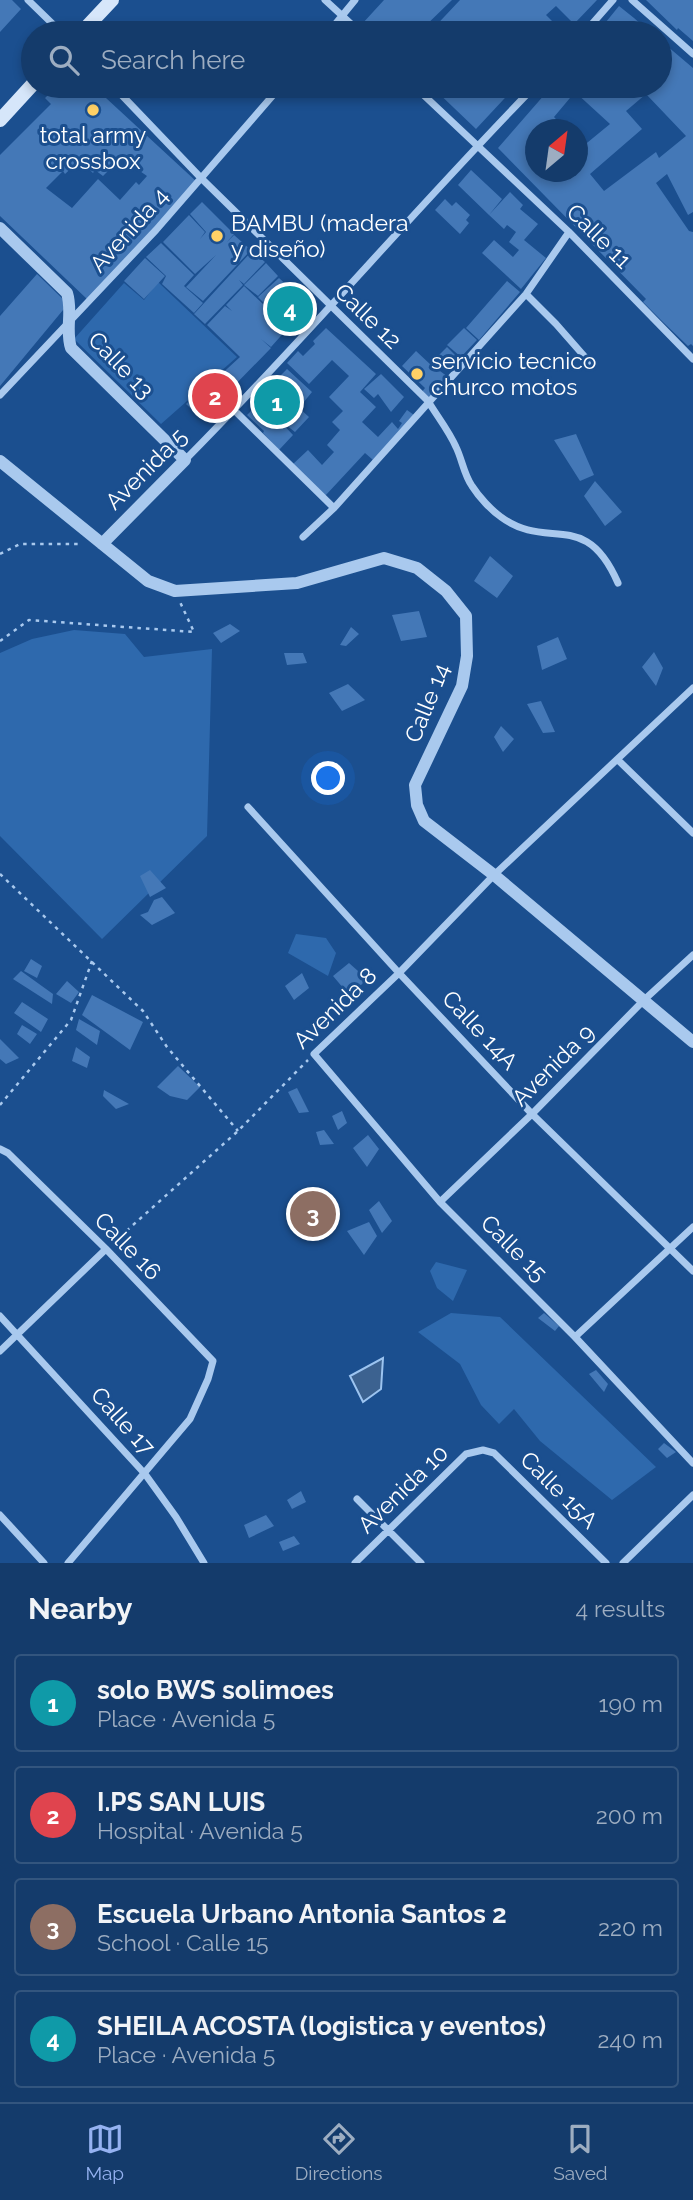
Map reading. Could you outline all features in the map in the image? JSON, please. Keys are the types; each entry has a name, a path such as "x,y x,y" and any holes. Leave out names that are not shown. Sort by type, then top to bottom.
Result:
{"main road":[{"path":"92,21 112,0"},
{"path":"0,120 21,97"}],"street":[{"path":"28,0 50,21"},
{"path":"325,0 348,21"},
{"path":"339,21 355,0"},
{"path":"594,21 613,0"},
{"path":"632,0 656,21"},
{"path":"672,35 693,54"},
{"name":"Calle 12","path":"124,98 201,178 428,401 456,445 471,485 499,516 518,528 565,533 592,544 609,562 618,583"},
{"name":"Avenida 4","path":"0,394 155,232 271,98"},
{"name":"Calle 11","path":"426,98 569,232 693,359"},
{"name":"Avenida 5","path":"102,544 234,410 523,98"},
{"name":"Calle 13","path":"0,228 67,293 71,305 68,325 71,348 186,460"},
{"path":"303,537 334,508 526,294 569,232"},
{"path":"526,294 592,365"},
{"path":"234,410 334,508"},
{"name":"Calle 14","path":"0,461 148,581 176,591 297,583 384,558 417,568 446,591 466,616 467,656 462,686 415,785 416,805 424,821 693,1042"},
{"name":"Avenida 8","path":"314,1055 400,973 494,876 693,688"},
{"path":"618,760 693,833"},
{"name":"Calle 14A","path":"248,807 532,1114 693,1271"},
{"name":"Avenida 9","path":"440,1202 693,955"},
{"name":"Calle 15","path":"314,1055 440,1202 575,1337 693,1463"},
{"name":"Calle 16","path":"0,1149 8,1153 106,1249 212,1361 208,1379 190,1419 145,1474"},
{"path":"575,1337 693,1227"},
{"path":"0,1351 106,1249"},
{"name":"Calle 17","path":"0,1316 145,1474 204,1563"},
{"name":"Avenida 10","path":"355,1563 466,1454 483,1450"},
{"name":"Calle 15A","path":"483,1450 494,1453 606,1563"},
{"path":"68,1563 145,1474"},
{"path":"623,1563 693,1495"},
{"path":"357,1499 421,1563"},
{"path":"0,1515 44,1563"}],"path":[{"path":"0,554 20,544 102,544"},
{"path":"0,641 29,620 194,632 176,591"},
{"path":"0,874 143,1011 167,1046 237,1131"},
{"path":"0,1105 71,1020 92,961"},
{"name":"Avenida 8","path":"106,1249 237,1131 314,1055"}],"shaded area":[{"path":"158,282 237,357 161,424 74,339 124,283 144,300"},
{"path":"74,630 125,634 144,657 212,649 207,836 102,939 0,836 0,653 32,639"},
{"path":"296,934 326,938 336,953 328,976 288,953"},
{"path":"436,1262 467,1270 453,1301 437,1288 430,1271"},
{"path":"451,1313 500,1317 656,1467 612,1500 540,1441 514,1409 499,1424 481,1405 460,1364 418,1332"},
{"path":"383,1358 381,1389 363,1402 350,1376"}],"building":[{"path":"0,0 12,0 21,9 0,32"},
{"path":"384,0 452,0 430,21 365,21"},
{"path":"460,0 597,0 577,21 571,21 556,6 546,15 552,21 440,21"},
{"path":"646,0 693,0 693,41 678,28 677,30 672,21 668,21"},
{"path":"619,6 637,21 607,21"},
{"path":"672,50 693,68 693,212 688,215 667,174 656,183 689,231 693,232 693,346 688,346 643,302 646,299 531,182 588,182 588,142 610,124 582,98 641,98 626,111 642,129 590,174 604,191 656,152 659,158 686,136 650,98 672,98"},
{"path":"45,98 106,98 197,182 88,300 0,216 0,155 51,104","holes":["121,158 147,176 139,185 136,182 120,200 98,179 72,208 46,188 63,171 65,174 80,160 93,173 95,170 103,176"]},
{"path":"444,98 505,98 476,129"},
{"path":"542,98 570,98 554,117 556,119 525,119 525,176 498,148"},
{"path":"471,170 502,199 489,215 458,185"},
{"path":"510,192 523,205 520,209 538,224 524,240 546,258 521,289 482,253 494,240 513,257 519,250 509,242 516,232 507,225 504,229 489,215"},
{"path":"445,199 452,206 456,202 470,215 466,220 469,223 460,234 435,210"},
{"path":"202,202 234,234 227,242 234,235 251,250 203,301 186,287 216,255 195,274 163,242 189,215 205,232 200,239 206,232 190,214"},
{"path":"161,243 194,275 184,286 203,303 194,313 162,284 166,276 146,257"},
{"path":"252,251 265,262 244,284 239,280 243,285 205,324 194,314"},
{"path":"145,258 165,276 144,299 124,281"},
{"path":"266,263 278,276 258,296 244,285"},
{"path":"37,274 68,304 0,386 0,316"},
{"path":"279,278 292,290 271,310 258,297"},
{"path":"507,281 520,292 479,340 466,328"},
{"path":"244,286 288,328 271,347 261,339 271,348 229,391 216,379 240,357 207,325 225,306 232,311 226,305"},
{"path":"293,292 308,307 289,328 272,311"},
{"path":"326,328 376,374 360,392 376,407 362,422 378,437 392,422 398,429 402,423 399,421 407,410 414,415 373,460 365,453 325,496 292,465 308,450 322,465 334,452 327,445 340,430 332,422 343,411 329,397 349,376 332,360 309,384 287,363 298,351 303,356"},
{"path":"464,328 477,340 461,357 447,345"},
{"path":"447,347 455,355 446,364 438,356"},
{"path":"416,351 431,365 437,359 445,366 440,371 448,377 428,399 421,393 425,388 402,366"},
{"path":"287,369 312,392 299,408 309,417 295,432 277,418 293,435 279,450 247,415 261,401 256,396"},
{"path":"381,374 404,397 391,412 378,394 374,398 364,389"},
{"path":"200,391 214,405 202,419 186,404"},
{"path":"576,434 594,475 580,481 554,440"},
{"path":"595,481 622,512 605,526 584,496"},
{"path":"490,556 513,576 497,598 474,581"},
{"path":"419,611 427,637 401,641 392,615"},
{"path":"230,624 240,631 221,643 213,633"},
{"path":"351,627 359,634 346,646 340,645"},
{"path":"558,637 567,659 542,670 537,646"},
{"path":"654,652 663,668 656,686 642,667"},
{"path":"284,653 303,653 307,663 287,665"},
{"path":"348,684 365,700 342,711 329,693"},
{"path":"541,701 555,732 543,733 527,704"},
{"path":"501,726 514,739 503,752 494,737"},
{"path":"150,870 166,888 150,897 140,876"},
{"path":"162,897 175,913 152,925 140,915 148,912 154,900"},
{"path":"31,959 42,966 37,978 24,971"},
{"path":"349,963 367,979 350,996 333,976"},
{"path":"21,971 53,994 52,1004 13,979"},
{"path":"302,973 309,988 294,1000 285,986"},
{"path":"67,981 79,992 71,1003 56,994"},
{"path":"92,995 143,1022 130,1050 82,1015"},
{"path":"22,1002 48,1019 41,1032 14,1013"},
{"path":"79,1019 100,1031 97,1045 76,1030"},
{"path":"22,1025 37,1034 30,1044 17,1034"},
{"path":"0,1039 19,1058 6,1064 0,1059"},
{"path":"76,1047 90,1057 87,1068 72,1061"},
{"path":"178,1066 200,1087 187,1100 170,1096 157,1087"},
{"path":"297,1088 309,1112 299,1113 288,1092"},
{"path":"104,1090 129,1104 116,1109 103,1096"},
{"path":"342,1111 347,1123 338,1130 332,1116"},
{"path":"324,1130 334,1144 320,1145 316,1132"},
{"path":"368,1135 379,1149 367,1167 353,1148"},
{"path":"379,1201 392,1221 382,1233 369,1210"},
{"path":"369,1222 377,1236 364,1255 347,1231"},
{"path":"544,1313 559,1326 555,1331 538,1318"},
{"path":"596,1370 608,1384 604,1392 589,1374"},
{"path":"664,1443 676,1452 667,1458 658,1449"},
{"path":"301,1491 306,1502 292,1509 287,1500"},
{"path":"266,1515 274,1526 249,1538 244,1525"},
{"path":"294,1536 300,1544 283,1551 279,1542"}],"place":[{"name":"total army crossbox","path":"93,110"},
{"name":"BAMBU (madera y diseño)","path":"217,236"},
{"name":"SHEILA ACOSTA (logistica y eventos)","path":"290,309"},
{"name":"servicio tecnico churco motos","path":"417,374"},
{"name":"I.PS SAN LUIS","path":"215,396"},
{"name":"solo BWS solimoes","path":"277,402"},
{"name":"Escuela Urbano Antonia Santos 2","path":"313,1214"}]}
